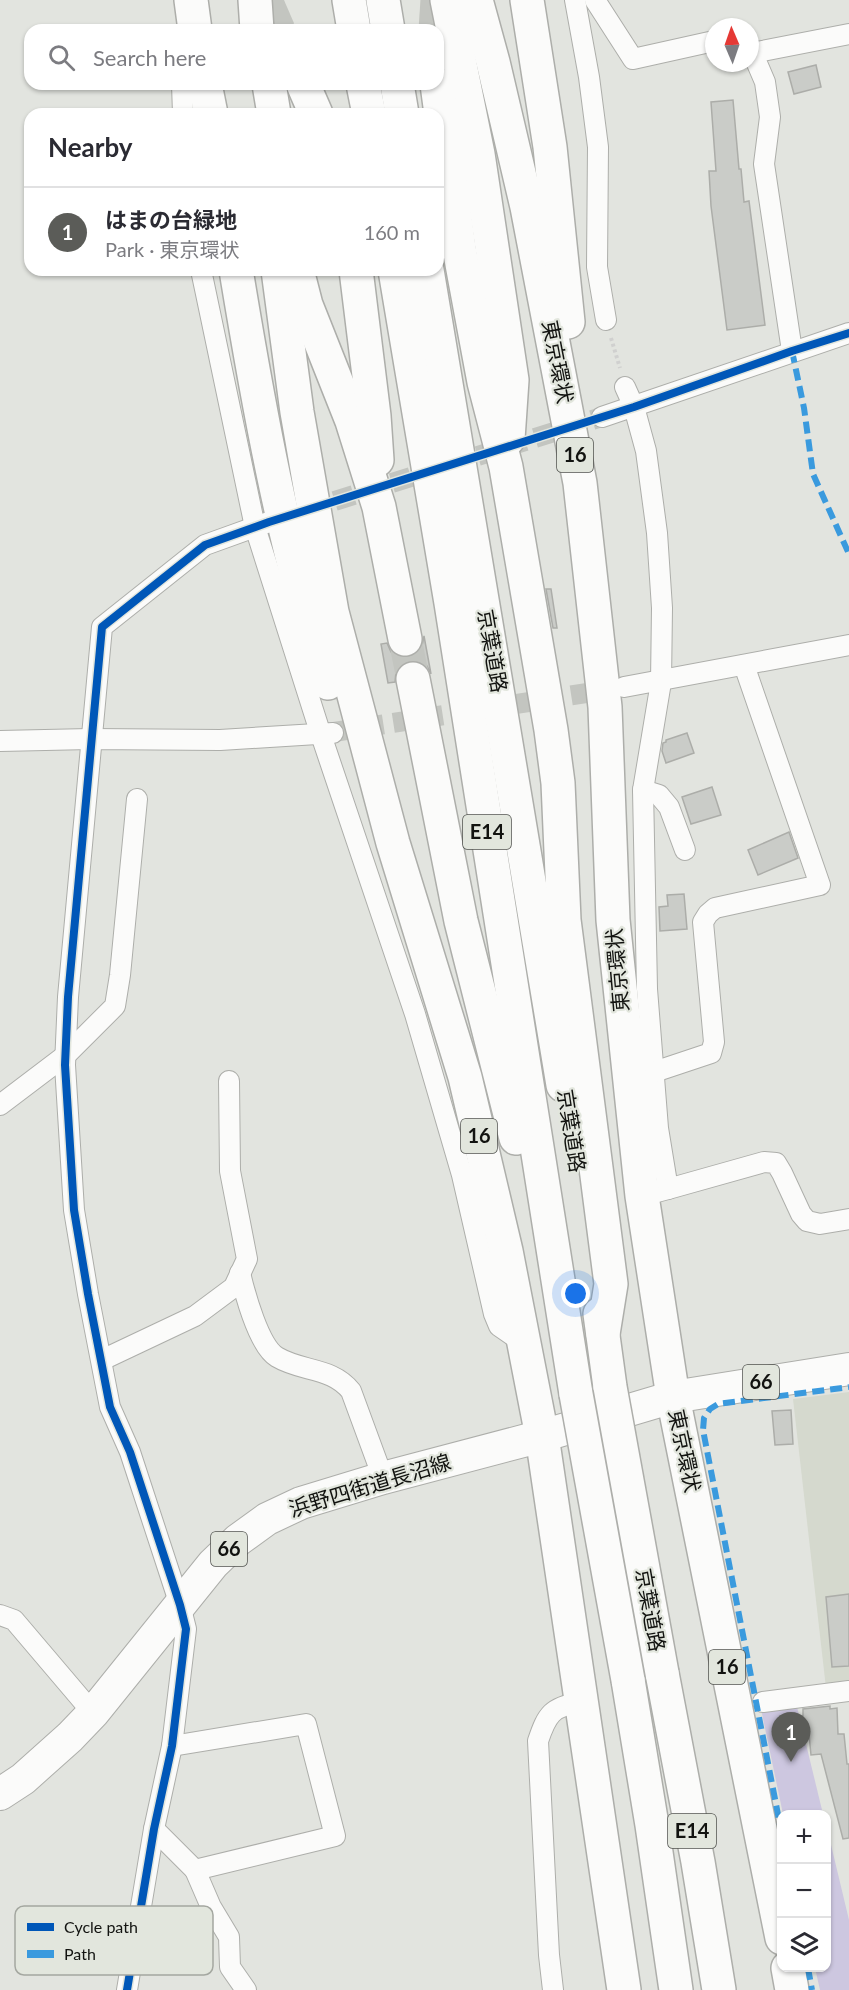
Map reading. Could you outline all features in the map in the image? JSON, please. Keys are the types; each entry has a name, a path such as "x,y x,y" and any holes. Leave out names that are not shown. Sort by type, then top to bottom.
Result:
{"highway":[{"path":"191,0 194,24"},
{"path":"255,0 257,24"},
{"path":"349,0 353,24"},
{"path":"383,0 387,24"},
{"path":"447,0 478,154 512,380 506,467"},
{"name":"東京環状","path":"476,0 527,207 580,483 605,707 613,920 655,1193 673,1396 778,1918"},
{"path":"527,0 550,147 566,289 580,483"},
{"path":"206,90 210,108"},
{"path":"261,90 263,108"},
{"path":"270,90 273,108"},
{"path":"306,90 313,108"},
{"path":"364,90 368,108"},
{"path":"398,90 401,108"},
{"path":"438,90 440,108"},
{"path":"444,136 459,248 484,382 506,467 551,730 558,783 564,920 611,1284 603,1334"},
{"path":"237,276 255,383 288,542 322,665 368,802 393,843"},
{"name":"16","path":"279,276 297,412 332,612 393,843 465,1077 506,1251 542,1436 624,1990"},
{"path":"299,276 306,305 352,421 379,507 405,639"},
{"path":"357,276 374,416 379,507"},
{"name":"京葉道路","path":"396,276 452,603 576,1394 652,1825 676,1990"},
{"name":"京葉道路","path":"429,276 539,932 610,1387 698,1862 719,1990"},
{"path":"413,679 461,921 513,1124 539,1239 559,1289"},
{"path":"789,1972 792,1990"}],"main road":[{"name":"浜野四街道長沼線","path":"0,1793 23,1779 46,1760 93,1713 213,1564 238,1540 267,1519 301,1503 383,1478 542,1436 673,1396 849,1369"}],"street":[{"path":"180,0 181,24"},
{"path":"575,0 589,77 598,147 597,267 606,320"},
{"path":"595,0 633,59 705,42"},
{"path":"759,49 849,34"},
{"path":"759,68 765,82 770,117 764,164 792,351"},
{"path":"182,90 183,108"},
{"path":"202,276 262,524 419,1026 462,1176 494,1314 499,1326 522,1342"},
{"path":"602,417 849,333"},
{"path":"625,387 634,407 646,451 657,532 662,608 661,682 643,790 647,989 658,1128 655,1193 764,1162 776,1163 801,1214 807,1221 820,1224 849,1219"},
{"path":"141,1906 154,1829 172,1746 186,1629 130,1452 111,1407 74,1210 66,1055 68,997 90,739 102,627 205,545 262,524"},
{"path":"624,687 661,682 849,645"},
{"path":"654,1072 711,1053 714,1042 703,922 708,914 715,908 820,885 744,665"},
{"path":"0,741 220,740 328,734"},
{"path":"643,790 659,795 669,807 685,850"},
{"path":"0,1106 66,1055 115,1006 120,975 136,799"},
{"path":"102,1360 195,1316 234,1287 240,1274 247,1258 230,1172 229,1081"},
{"path":"240,1274 248,1306 275,1356 344,1381 351,1391 383,1478"},
{"path":"0,1615 14,1620 93,1713"},
{"path":"764,1702 849,1691"},
{"path":"553,1990 537,1740 543,1723 552,1712 562,1705 580,1702"},
{"path":"172,1746 306,1724 335,1836 195,1870"},
{"path":"154,1829 195,1870 211,1906"},
{"path":"213,1910 229,1937 230,1968 246,1990"},
{"path":"127,1990 130,1975"}],"path":[{"path":"606,320 625,387"}],"shaded area":[{"path":"849,1392 849,1686 826,1688 793,1399"},
{"path":"797,1707 822,1810 782,1810 761,1709"},
{"path":"831,1845 849,1920 849,1990 820,1990 816,1972 831,1972"}],"building":[{"path":"816,65 821,87 794,94 788,72"},
{"path":"733,100 739,169 741,169 744,202 749,201 765,325 727,330 711,206 709,171 716,171 711,102"},
{"path":"546,589 551,589 557,628 553,628"},
{"path":"424,636 431,674 427,666 420,662 409,661 401,665 396,672 395,682 388,683 381,644 387,643 391,652 400,657 408,657 418,653"},
{"path":"687,733 694,753 666,763 662,751 663,743"},
{"path":"712,787 721,815 691,824 682,797"},
{"path":"789,832 798,858 758,875 748,850"},
{"path":"684,894 687,929 660,931 659,907 668,906 667,895"},
{"path":"791,1410 793,1444 775,1445 772,1411"},
{"path":"849,1594 849,1666 832,1667 826,1597"},
{"path":"830,1706 830,1709 837,1708 838,1734 844,1734 847,1764 849,1764 849,1838 843,1839 821,1754 811,1755 808,1724 803,1724 803,1709"}],"tunnel":[{"path":"266,0 276,24"},
{"path":"435,24 437,0"},
{"path":"306,510 602,417"},
{"path":"405,639 413,679"},
{"path":"334,732 613,689"}],"marked path":[{"path":"792,351 804,408 813,474 849,554"},
{"path":"777,1810 703,1430 704,1418 710,1409 718,1404 849,1387"},
{"path":"809,1972 812,1990"}],"cycle path":[{"path":"141,1906 154,1829 172,1746 186,1629 130,1452 110,1407 74,1210 65,1065 68,997 102,627 205,545 269,522 634,407 849,333"},
{"path":"127,1990 130,1975"}],"place":[{"name":"はまの台緑地","path":"791,1762"}]}
